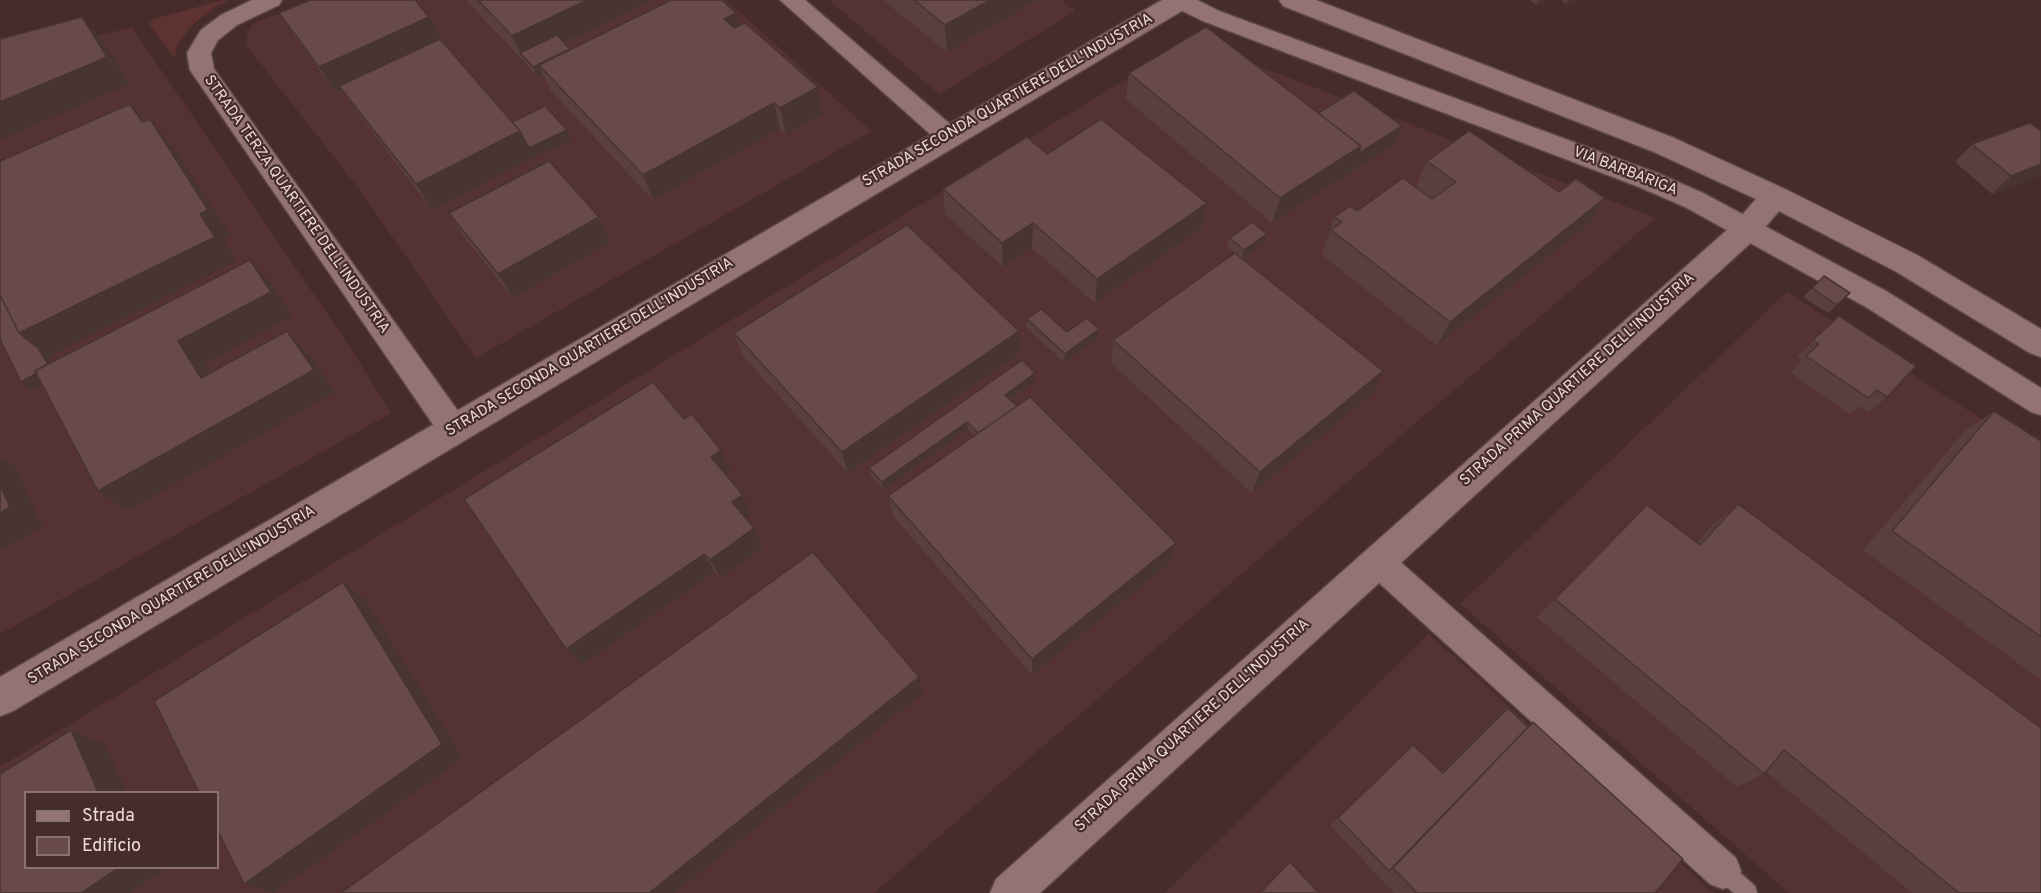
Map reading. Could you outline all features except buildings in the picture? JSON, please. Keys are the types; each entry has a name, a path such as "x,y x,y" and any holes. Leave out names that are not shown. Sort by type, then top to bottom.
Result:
{"street":[{"name":"STRADA TERZA QUARTIERE DELL'INDUSTRIA","path":"272,0 229,20 209,35 199,53 202,70 454,430"},
{"path":"791,0 948,136"},
{"path":"1292,0 1664,145 1774,196 1906,264 2041,344"},
{"name":"STRADA SECONDA QUARTIERE DELL'INDUSTRIA","path":"0,698 1180,1"},
{"name":"VIA BARBARIGA","path":"1180,1 1211,16 1648,180 1694,200 1876,299 2041,403"},
{"name":"STRADA PRIMA QUARTIERE DELL'INDUSTRIA","path":"1010,893 1746,230 1774,196"},
{"path":"1377,561 1723,871"}],"lane":[{"path":"1723,871 1748,893"}],"shaded area":[{"path":"229,0 215,7 191,26 178,44 174,58 149,24 154,19"},
{"path":"331,0 726,0 871,131 476,358 362,193 246,45 247,34 253,24 268,17"},
{"path":"829,0 1061,0 1076,11 939,94"},
{"path":"132,27 351,349 391,413 0,634 0,62"},
{"path":"1190,40 1656,218 1412,426 874,893 0,893 0,767"},
{"path":"1787,292 2041,458 2041,893 1789,893 1460,604"},
{"path":"1429,634 1714,893 1165,893"}]}
